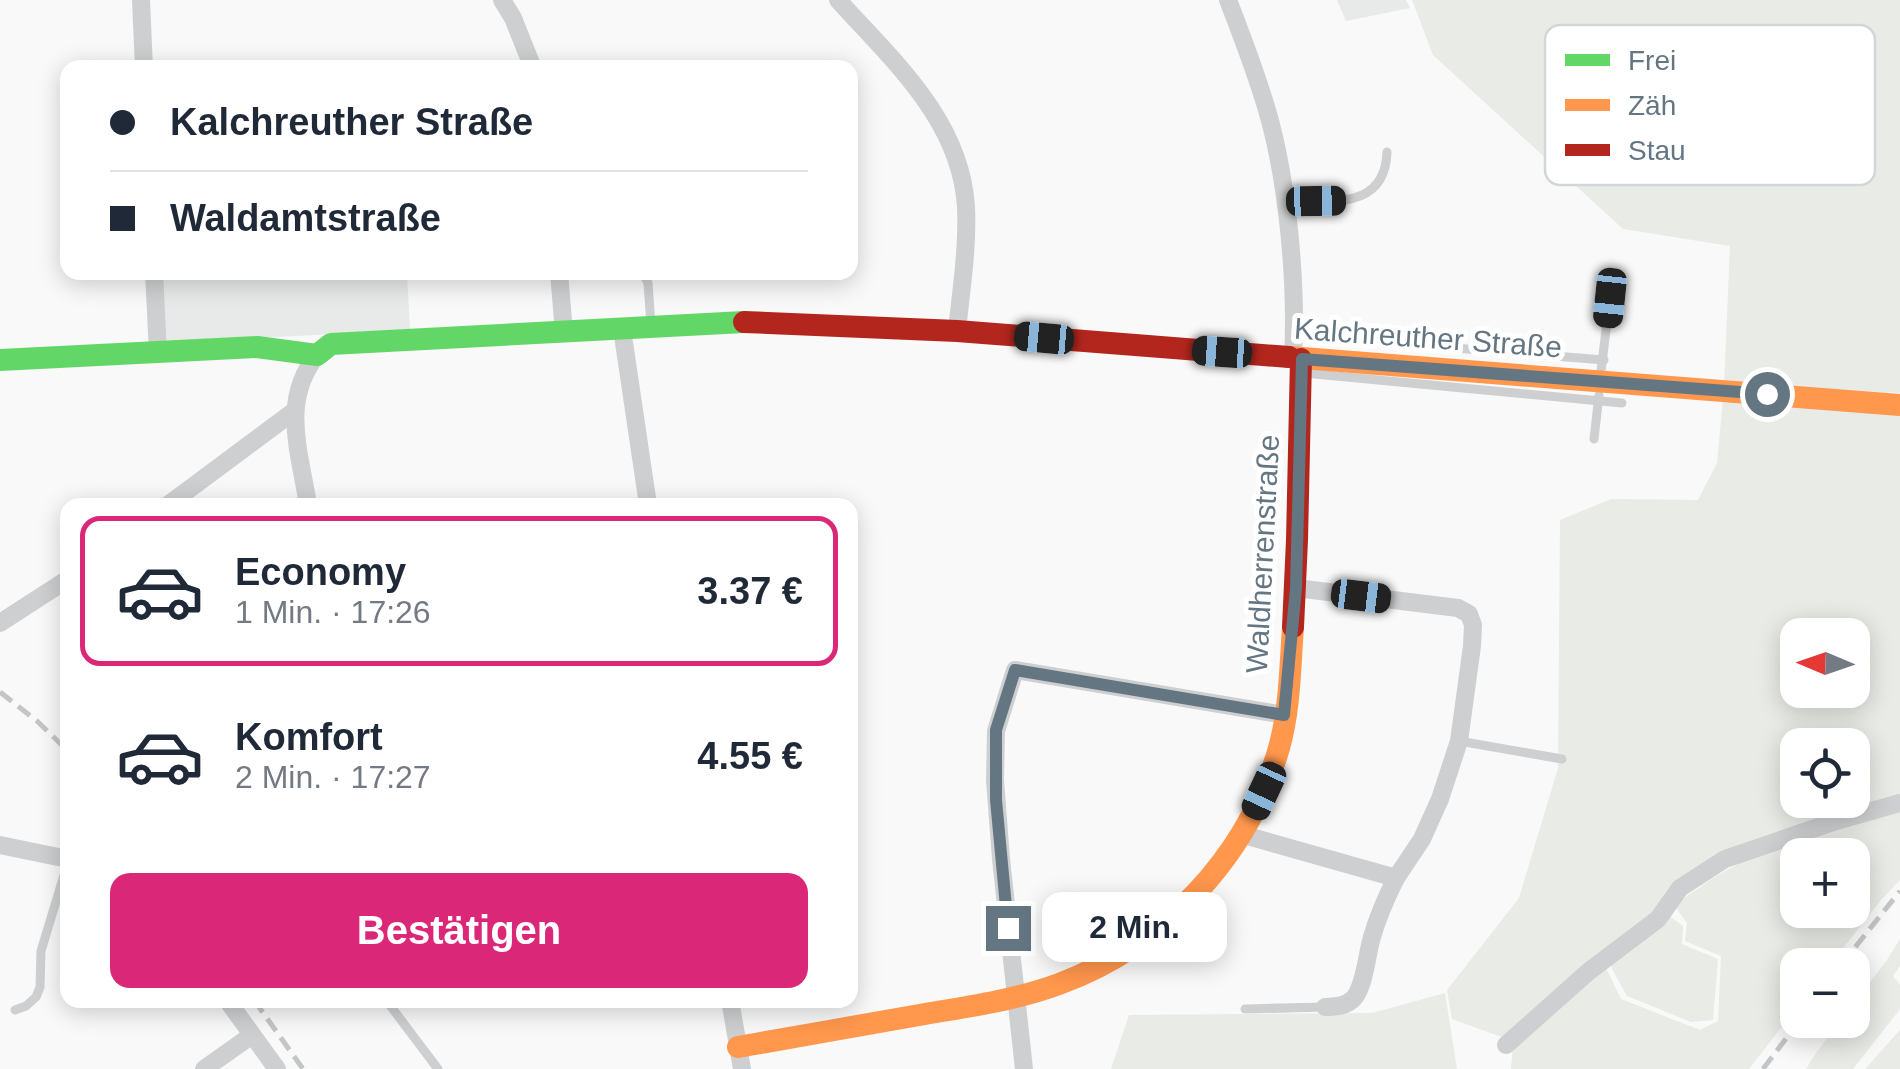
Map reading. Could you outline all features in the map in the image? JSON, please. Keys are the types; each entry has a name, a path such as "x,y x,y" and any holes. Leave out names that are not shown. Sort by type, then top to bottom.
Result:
{"street":[{"path":"141,0 144,60"},
{"path":"502,0 530,60"},
{"path":"838,0 927,101 953,148 966,202 957,331"},
{"path":"1228,0 1268,114 1284,202 1297,356"},
{"path":"154,280 158,352"},
{"path":"560,280 564,333"},
{"name":"Kalchreuther Straße","path":"317,355 331,344 796,322 1297,356 1900,405"},
{"path":"622,329 647,498"},
{"path":"0,360 257,347 317,355"},
{"path":"307,498 293,412 305,370 317,355"},
{"name":"Waldherrenstraße","path":"740,1058 1016,998 1079,977 1153,934 1183,910 1219,868 1244,834 1264,791 1284,715 1296,588 1297,356"},
{"path":"177,498 293,412"},
{"path":"2,618 60,584"},
{"path":"1296,588 1458,608 1469,614 1473,625 1459,741 1440,799 1422,839 1381,908 1358,992 1351,1002 1326,1007"},
{"path":"1024,1069 995,780 996,730 1015,670 1284,715"},
{"path":"1506,1044 1588,972 1658,919 1680,888 1724,859 1836,820 1900,803"},
{"path":"1244,834 1396,878"},
{"path":"0,845 60,859"},
{"path":"232,1008 277,1069"},
{"path":"731,1008 740,1058"},
{"path":"204,1069 252,1035"}],"lane":[{"path":"1284,202 1348,200 1364,194 1377,186 1386,171 1387,152"},
{"path":"646,280 652,328"},
{"path":"1594,438 1610,298"},
{"path":"1600,381 1622,403"},
{"path":"1459,741 1562,759"},
{"path":"15,1010 26,1006 40,988 41,951 60,888"},
{"path":"1245,1009 1326,1007"},
{"path":"392,1008 438,1069"}],"shaded area":[{"path":"1337,0 1406,0 1410,8 1346,21"},
{"path":"1412,0 1900,0 1900,393 1724,385 1730,246 1623,229 1575,185 1875,185 1875,25 1545,25 1545,158 1433,55"},
{"path":"161,280 407,280 410,330 165,343"},
{"path":"1723,399 1900,412 1900,797 1870,807 1870,728 1780,728 1780,818 1837,818 1726,855 1507,1039 1452,1019 1447,990 1519,898 1558,768 1560,520 1611,499 1698,500 1717,463"},
{"path":"1900,810 1900,880 1870,914 1870,838 1807,838"},
{"path":"1780,846 1780,928 1859,928 1843,948 1780,948 1780,1029 1749,1069 1511,1069 1513,1046 1605,966 1621,999 1700,1030 1718,1021 1721,956 1685,941 1687,923 1674,905 1757,853"},
{"path":"1668,915 1683,926 1682,944 1718,959 1713,1020 1691,1022 1627,996 1610,965"},
{"path":"1900,939 1900,966 1893,976 1900,985 1900,1009 1853,1069 1806,1069 1827,1038 1870,1038 1870,982"},
{"path":"1445,993 1457,1069 1111,1069 1129,1015 1372,1013"},
{"path":"1900,1030 1900,1069 1865,1069"}],"railway":[{"path":"0,692 60,743"},
{"path":"1855,948 1900,891"},
{"path":"260,1008 303,1069"},
{"path":"1763,1069 1786,1038"}],"traffic: fast":[{"path":"0,360 257,347 317,355 331,344 744,322"}],"traffic: slow":[{"path":"1289,357 1900,405"},
{"path":"738,1047 1026,994 1098,967 1134,946 1167,921 1224,860 1265,788 1283,733 1293,627"}],"traffic: jam":[{"path":"744,322 957,331 1289,357"},
{"path":"1293,627 1301,359"}],"route":[{"path":"1008,928 996,800 996,730 1015,670 1284,715 1296,588 1302,359 1767,394"}]}
